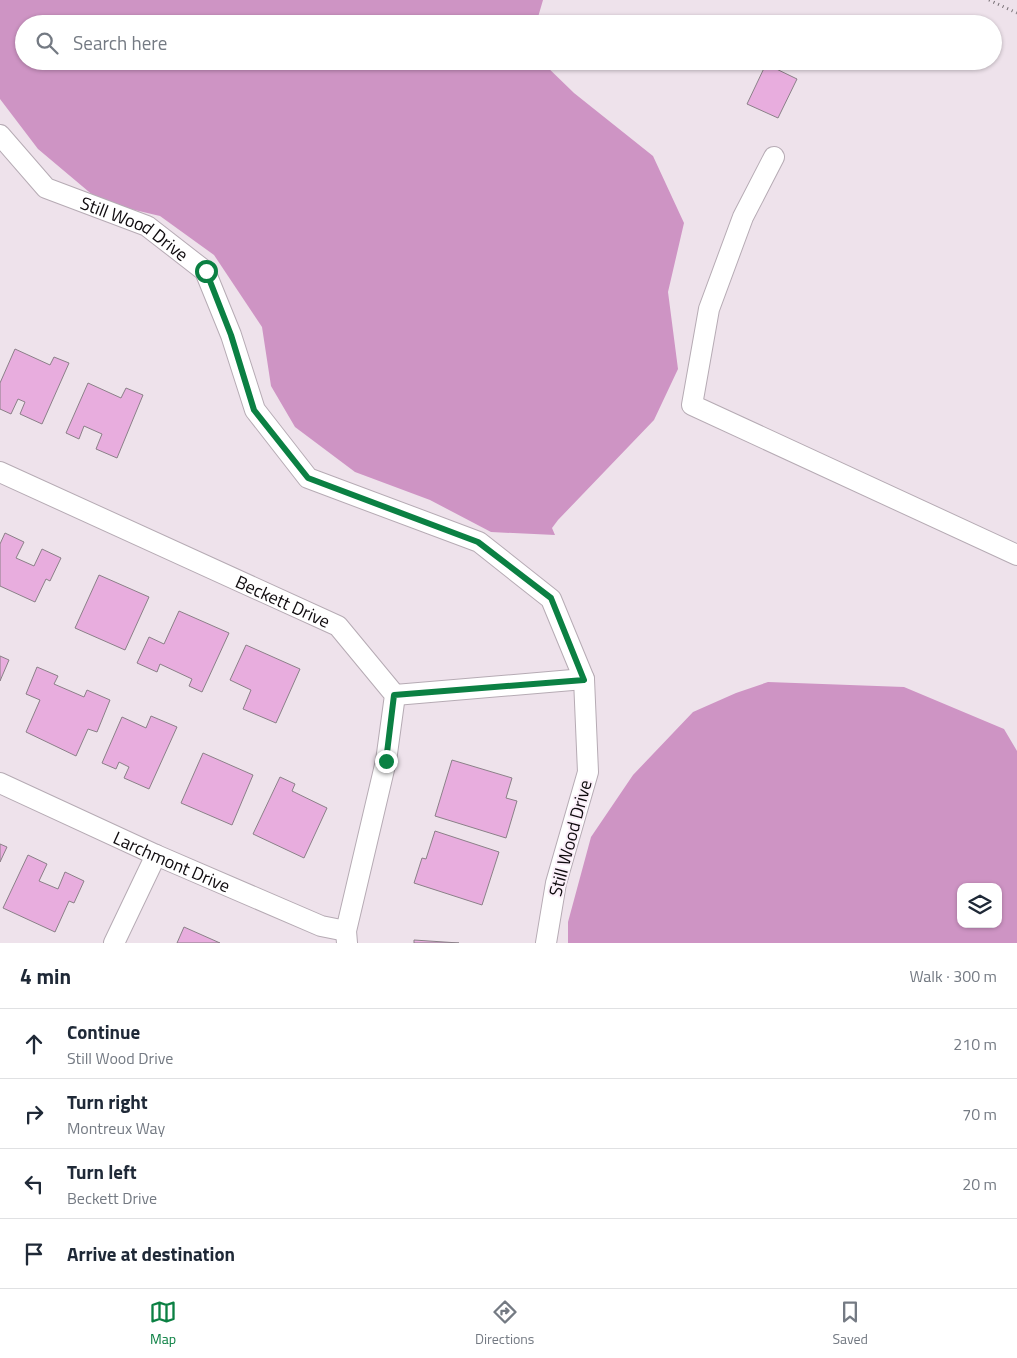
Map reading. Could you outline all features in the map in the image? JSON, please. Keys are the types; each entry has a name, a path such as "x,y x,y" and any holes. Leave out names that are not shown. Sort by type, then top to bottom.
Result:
{"street":[{"name":"Still Wood Drive","path":"0,135 46,188 147,226 206,271 231,335 254,410 308,478 478,542 551,598 584,680 588,772 556,883 546,943"},
{"path":"774,157 743,217 709,310 692,405 1017,555"},
{"name":"Beckett Drive","path":"0,472 338,626 394,695"},
{"path":"347,937 386,761 394,695 584,680"},
{"name":"Larchmont Drive","path":"0,783 156,855 347,937"},
{"path":"114,943 156,855"}],"path":[{"path":"989,0 1017,13"}],"shaded area":[{"path":"0,0 543,0 539,15 15,15 15,70 550,70 574,93 653,156 684,223 668,292 678,369 654,420 558,520 552,528 555,535 491,532 430,500 355,472 295,427 271,386 262,327 214,255 160,216 101,202 38,149 0,99"},
{"path":"768,682 904,687 1004,729 1017,751 1017,943 568,943 568,922 591,837 633,775 693,712 736,693"}],"building":[{"path":"763,70 778,70 797,79 778,118 747,104"},
{"path":"15,349 50,365 54,357 69,363 42,424 20,414 25,402 18,399 11,414 0,409 0,383"},
{"path":"88,383 121,398 126,388 143,395 117,458 96,449 102,434 84,426 79,439 66,433"},
{"path":"5,533 24,542 16,558 34,566 42,549 61,558 50,581 46,579 35,602 0,586 0,544"},
{"path":"99,575 149,597 125,650 75,628"},
{"path":"179,611 229,633 202,692 189,686 192,679 160,664 157,672 137,663 149,637 164,644"},
{"path":"246,645 300,669 276,723 243,709 251,690 230,680"},
{"path":"0,656 9,660 0,681"},
{"path":"37,667 58,676 54,684 84,697 87,690 110,700 97,732 88,729 76,756 26,732 40,700 26,694"},
{"path":"151,716 177,727 149,789 124,778 129,767 119,762 116,769 102,763 122,717 146,728"},
{"path":"203,753 253,775 232,825 181,803"},
{"path":"452,760 512,778 506,798 517,801 506,838 435,816"},
{"path":"280,777 295,784 292,791 327,808 304,858 253,834"},
{"path":"435,831 499,852 482,905 414,883 422,858 426,859"},
{"path":"0,844 7,847 0,862"},
{"path":"28,855 47,864 39,881 58,889 65,872 84,881 74,903 69,901 55,932 3,908"},
{"path":"184,927 220,943 177,943"},
{"path":"414,940 459,943 414,943"}],"route":[{"path":"206,271 231,335 254,410 308,478 478,542 551,598 584,680 394,695 386,761"}]}
